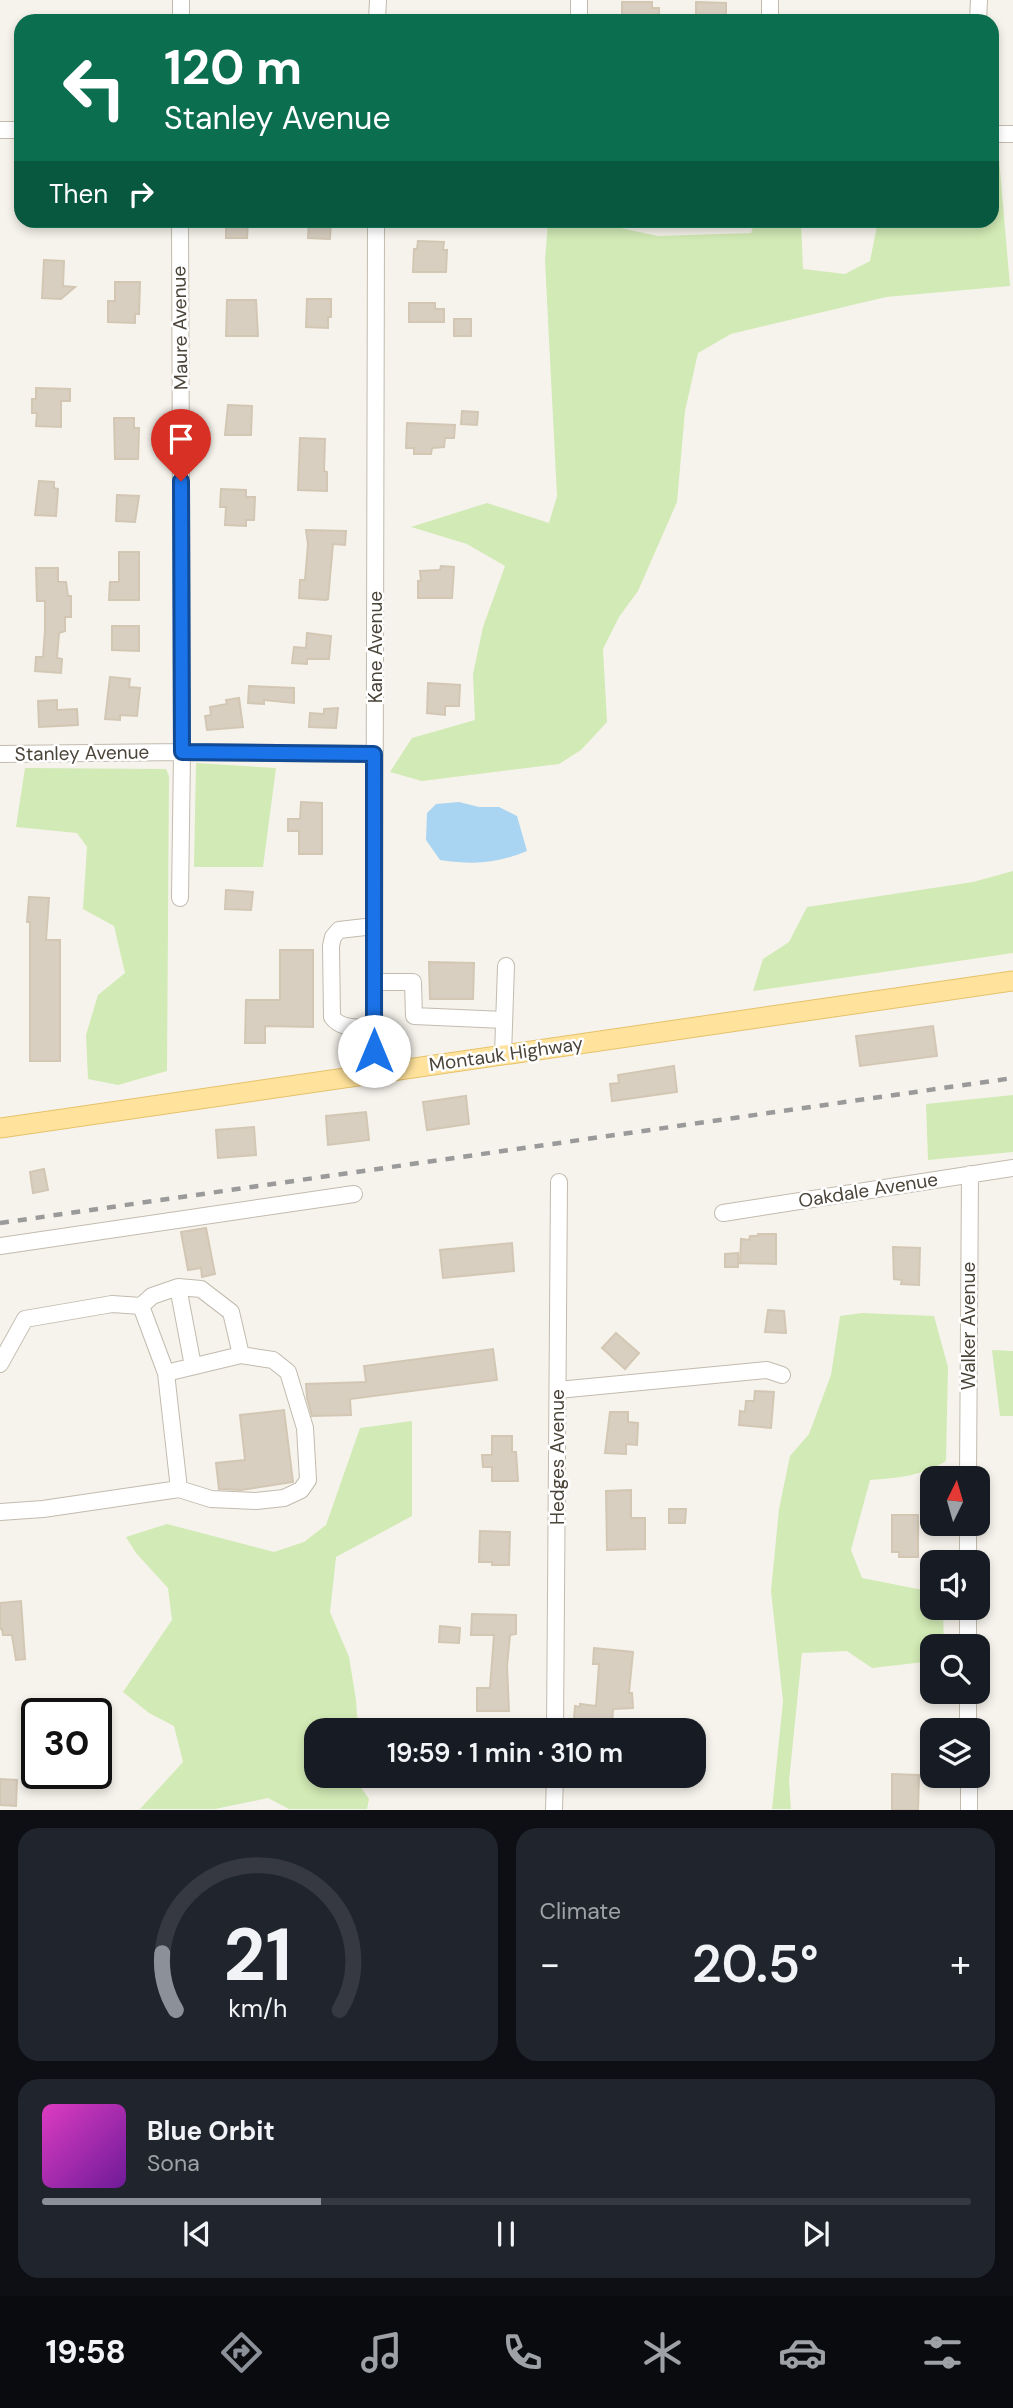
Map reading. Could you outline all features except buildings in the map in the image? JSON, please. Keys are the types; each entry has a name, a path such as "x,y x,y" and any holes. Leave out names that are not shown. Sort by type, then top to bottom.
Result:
{"main road":[{"name":"Montauk Highway","path":"0,1128 1013,981"}],"street":[{"name":"Maure Avenue","path":"180,228 180,898"},
{"name":"Kane Avenue","path":"374,1073 376,228"},
{"name":"Stanley Avenue","path":"0,754 374,754"},
{"path":"374,926 339,930 333,937 331,946 332,1017 342,1026 374,1028"},
{"path":"503,1055 506,966"},
{"path":"374,982 413,982 414,1016 504,1020"},
{"name":"Oakdale Avenue","path":"723,1213 1013,1168"},
{"name":"Walker Avenue","path":"968,1466 970,1174"},
{"name":"Hedges Avenue","path":"555,1718 559,1182"},
{"path":"0,1246 354,1194"},
{"path":"178,1287 193,1366"},
{"path":"0,1364 25,1320 113,1304 141,1306 152,1296 178,1287 201,1289 231,1312 241,1355"},
{"path":"141,1306 166,1373 179,1489"},
{"path":"0,1511 43,1509 179,1489 211,1499 256,1501 284,1498 301,1490 308,1480 305,1429 288,1372 273,1360 241,1355 166,1373"},
{"path":"558,1390 767,1370 782,1375"},
{"path":"554,1810 555,1788"},
{"path":"969,1788 969,1810"}],"green space":[{"path":"999,159 1010,286 886,297 731,334 698,353 685,411 677,502 638,591 619,617 603,649 607,722 581,750 559,764 422,781 390,772 412,738 475,720 473,674 483,627 505,566 467,544 411,527 487,503 549,523 557,496 545,261 547,228 621,228 658,236 751,233 753,228 801,228 803,269 845,274 870,261 877,228 999,228"},
{"path":"196,763 276,768 263,867 194,867"},
{"path":"25,768 166,769 169,776 167,1071 118,1085 88,1079 86,1035 98,995 125,973 114,926 83,909 87,847 77,833 16,827"},
{"path":"1013,871 1013,953 753,991 763,959 789,942 807,907 973,882"},
{"path":"1013,1095 1013,1152 928,1160 926,1104"},
{"path":"862,1313 934,1316 948,1367 946,1461 936,1466 920,1466 920,1472 909,1475 870,1480 851,1550 862,1578 920,1589 920,1620 943,1620 944,1634 920,1634 920,1662 872,1668 847,1651 802,1653 789,1781 791,1809 772,1809 783,1701 771,1591 779,1509 790,1456 809,1434 831,1375 840,1316"},
{"path":"992,1350 1013,1351 1013,1416 1000,1416"},
{"path":"412,1421 412,1516 336,1557 330,1612 349,1657 357,1718 304,1718 304,1788 361,1788 369,1799 367,1809 289,1809 268,1798 215,1809 140,1809 183,1762 174,1726 149,1713 123,1692 172,1620 168,1588 136,1553 126,1537 167,1524 274,1552 304,1542 326,1525 360,1428"}],"water":[{"path":"459,802 479,807 499,807 517,816 527,851 505,859 484,862 440,860 426,840 427,813 436,804"}],"railway":[{"path":"0,1223 1013,1078"}],"route":[{"path":"181,481 182,752 374,754 374,1051"}]}
